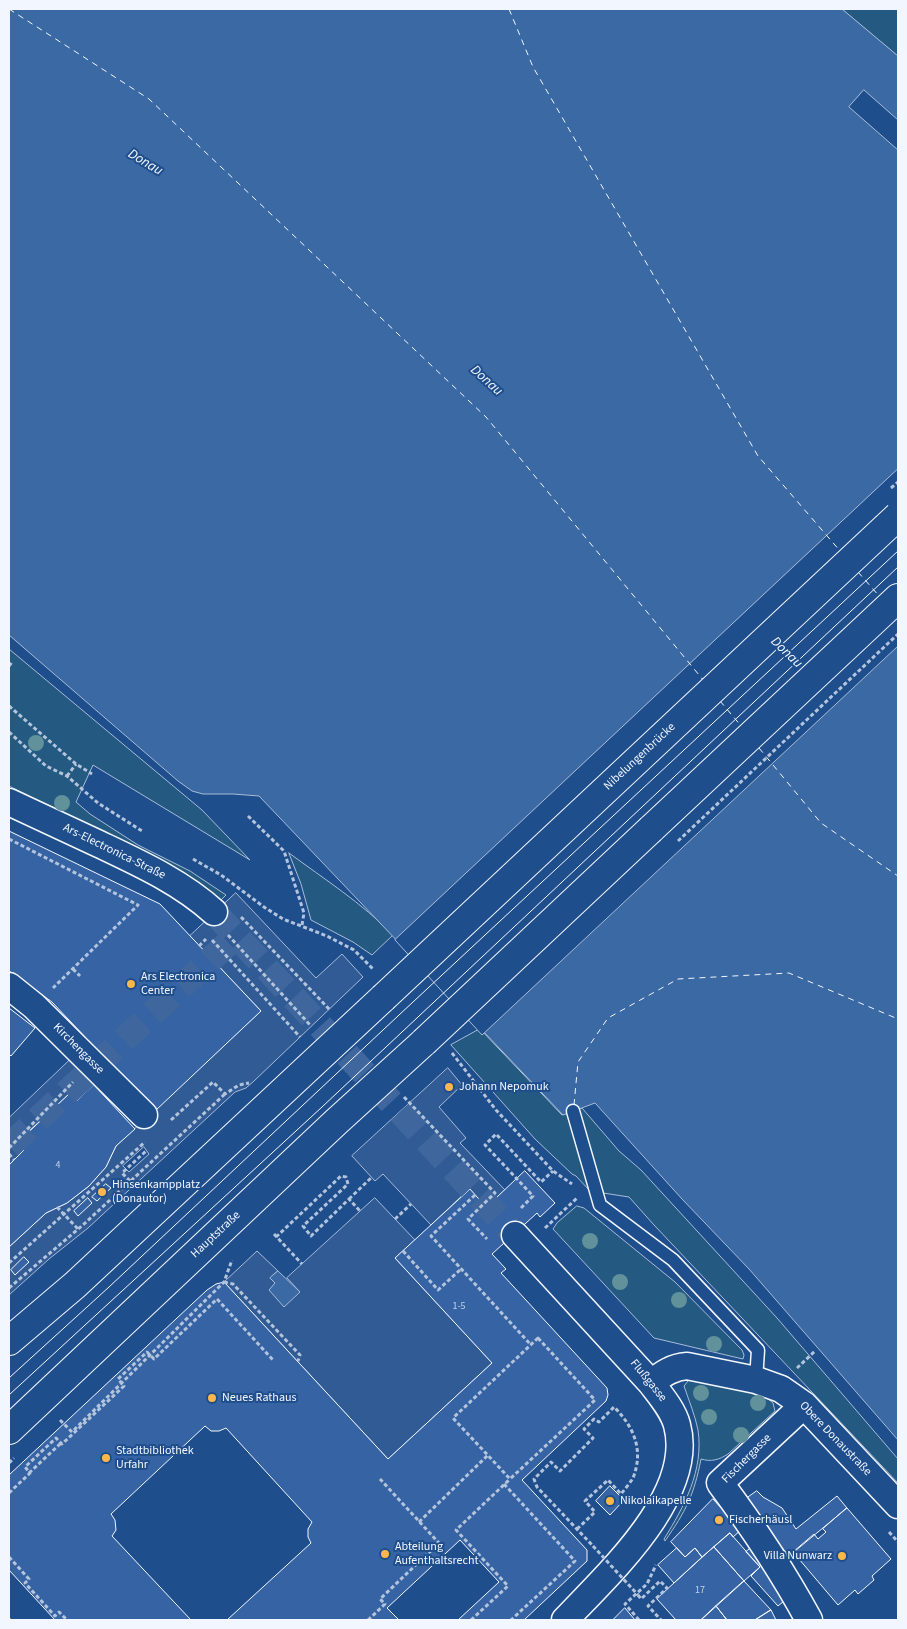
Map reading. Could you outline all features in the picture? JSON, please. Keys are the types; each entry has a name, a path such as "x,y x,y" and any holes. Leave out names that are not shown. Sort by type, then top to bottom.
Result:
{"main road":[{"name":"Nibelungenbrücke","path":"9,1341 75,1285 898,516"},
{"name":"Hauptstraße","path":"9,1430 329,1128 424,1042 898,598"}],"street":[{"name":"Ars-Electronica-Straße","path":"9,802 134,860 171,880 204,903 221,923"},
{"name":"Kirchengasse","path":"9,986 34,1006 146,1128"},
{"name":"Flußgasse","path":"515,1235 651,1383 667,1405 677,1425 680,1446 678,1468 670,1488 643,1534 566,1620"},
{"name":"Obere Donaustraße","path":"651,1383 677,1366 687,1366 756,1380 781,1389 804,1405 898,1505"},
{"name":"Fischergasse","path":"804,1405 720,1483 750,1523 795,1594 809,1620"}],"lane":[{"path":"573,1111 600,1205 673,1260 758,1350 756,1380"}],"path":[{"path":"9,666 12,662"},
{"path":"9,706 76,764 92,774"},
{"path":"9,732 46,766 67,776 76,764"},
{"path":"248,816 284,851 304,913 302,925"},
{"path":"9,839 138,905 34,1006"},
{"path":"221,923 331,1012"},
{"path":"221,923 313,1028"},
{"path":"221,923 302,1039"},
{"path":"73,969 80,976"},
{"path":"9,1148 74,1081 80,1086"},
{"path":"9,1288 78,1229 225,1094 239,1085 254,1081"},
{"path":"170,1121 213,1082 225,1094"},
{"path":"404,1097 495,1193 474,1213"},
{"path":"9,1264 117,1167 146,1128"},
{"path":"515,1177 485,1145 496,1134 541,1182 553,1171 576,1187"},
{"path":"122,1172 146,1151"},
{"path":"9,1154 14,1160"},
{"path":"117,1167 130,1181"},
{"path":"302,1264 275,1236 341,1176 346,1177 348,1184 303,1226 311,1236 372,1177"},
{"path":"475,1195 431,1236 531,1345"},
{"path":"544,1230 579,1196"},
{"path":"349,1199 360,1211"},
{"path":"395,1219 411,1204"},
{"path":"58,1207 78,1229"},
{"path":"403,1251 438,1290 461,1268"},
{"path":"9,1492 224,1282 234,1255"},
{"path":"224,1282 233,1284 300,1354 298,1362"},
{"path":"9,1492 30,1473 25,1467 37,1455 56,1438 62,1444 124,1386 118,1379 147,1352 154,1359 217,1299 273,1360"},
{"path":"471,1620 508,1586 456,1530 595,1400 538,1338 453,1418 510,1478"},
{"path":"791,1373 815,1351"},
{"path":"577,1529 595,1512 585,1501 608,1480 621,1494 632,1479 638,1458 636,1442 631,1428 614,1407 599,1422 594,1419 584,1429 593,1438 560,1471 552,1462 534,1478 537,1487 642,1599 660,1581 667,1588 648,1606 660,1620"},
{"path":"58,1417 72,1432"},
{"path":"419,1522 488,1455"},
{"path":"368,1620 385,1604 380,1599 439,1543 380,1479"},
{"path":"504,1484 575,1561 511,1620"},
{"path":"9,1557 30,1579 25,1583 55,1616 60,1612 67,1620"},
{"path":"639,1620 626,1604 647,1584 658,1561"}],"shaded area":[{"path":"842,9 898,9 898,56"},
{"path":"9,649 202,810 250,860 93,765 76,802 90,814 138,845 190,871 226,895 220,901 71,817 9,786"},
{"path":"289,853 356,902 393,935 372,955 353,942 311,920 301,884"},
{"path":"236,893 316,978 342,954 363,977 254,1081 246,1088 235,1092 88,1228 49,1259 9,1295 9,1247 46,1213 67,1203 89,1186 106,1167 116,1146 261,1011 190,936","holes":["144,1147 149,1154 129,1172 123,1166"]},
{"path":"480,1029 562,1115 582,1108 619,1151 641,1170 777,1318 898,1459 898,1483 629,1197 590,1191 535,1139 451,1045"},
{"path":"70,1060 94,1085 77,1100 70,1093 17,1142 24,1150 9,1165 9,1118"},
{"path":"448,1068 462,1085 439,1107 466,1138 460,1143 505,1190 486,1207 469,1189 431,1225 383,1174 375,1181 352,1156"},
{"path":"375,1198 415,1240 395,1258 492,1363 388,1459 224,1282 257,1251 278,1271 271,1278 300,1292 287,1278"},
{"path":"577,1206 584,1208 675,1282 742,1350 743,1359 654,1338 553,1229 557,1223"},
{"path":"694,1379 760,1392 773,1403 775,1411 728,1454 715,1460 701,1459 688,1502 665,1541 664,1539 679,1514 691,1488 698,1459 698,1430 684,1386 688,1381"}],"water":[{"name":"Donau","path":"9,9 842,9 898,56 898,1440 749,1269 682,1199 595,1103 563,1115 259,796 203,794 192,791 9,635"},
{"path":"278,1271 300,1292 284,1307 269,1290 275,1283 270,1278"}],"pier":[{"path":"864,90 898,120 898,150 849,107"},
{"path":"898,469 898,646 482,1035 395,940"}],"building":[{"name":"Ars Electronica Center","path":"9,831 160,904 261,1011 155,1111 52,1002 9,971"},
{"path":"9,1008 35,1028 11,1056 9,1054"},
{"path":"94,1085 135,1129 116,1146 106,1167 89,1186 67,1203 46,1213 9,1247 9,1165 24,1150 17,1143 70,1093 77,1100"},
{"name":"Neues Rathaus","path":"525,1171 555,1203 540,1217 537,1213 492,1254 506,1269 501,1273 607,1388 608,1395 606,1401 522,1480 587,1550 587,1561 524,1620 458,1620 499,1582 460,1540 387,1608 399,1620 227,1620 311,1543 308,1537 308,1529 312,1522 226,1428 219,1431 211,1431 205,1426 111,1514 115,1520 116,1530 112,1536 191,1620 55,1620 9,1570 9,1475 207,1290 216,1284 224,1282 388,1459 492,1363 395,1258 470,1189 486,1207"},
{"name":"Hinsenkampplatz (Donautor)","path":"106,1184 111,1188 97,1201 92,1197"},
{"name":"Hinsenkampplatz (Donautor)","path":"88,1198 92,1203 78,1216 74,1211"},
{"path":"24,1257 29,1262 15,1275 11,1270"},
{"name":"Nikolaikapelle","path":"610,1486 624,1500 610,1515 596,1501"},
{"path":"757,1491 763,1497 782,1508 796,1529 837,1496 847,1508 789,1556 743,1501"},
{"path":"713,1499 741,1530 733,1537 730,1533 702,1557 695,1548 685,1557 671,1542"},
{"name":"Villa Nunwarz","path":"847,1508 891,1559 872,1576 874,1580 858,1594 855,1590 838,1605 793,1552 814,1534 818,1539 826,1532 823,1529"},
{"path":"730,1533 760,1567 744,1581 714,1547"},
{"path":"753,1546 790,1596 778,1606 751,1576 760,1567 746,1552"},
{"path":"714,1547 744,1581 701,1620 676,1620 657,1599"},
{"path":"677,1548 685,1557 695,1548 702,1557 674,1583 658,1565"},
{"path":"744,1581 771,1610 755,1620 727,1620 716,1606"},
{"path":"716,1606 727,1620 701,1620"},
{"path":"625,1608 635,1620 613,1620"},
{"path":"771,1610 776,1620 755,1620"}],"ferry route":[{"path":"9,9 149,99 486,417 704,681"},
{"path":"509,9 533,67 758,456 841,552"},
{"path":"858,572 880,597"},
{"path":"720,701 742,727"},
{"path":"759,748 821,823 898,876"},
{"path":"574,1105 578,1062 608,1018 678,979 789,973 898,1019"}],"tunnel":[{"path":"214,912 515,1235"},
{"path":"9,1146 236,936"}],"tram line":[{"path":"9,1378 898,551"},
{"path":"9,1395 322,1107 898,567"}],"place":[{"name":"Ars Electronica Center","path":"131,984"},
{"name":"Johann Nepomuk","path":"449,1087"},
{"name":"Hinsenkampplatz (Donautor)","path":"102,1192"},
{"name":"Neues Rathaus","path":"212,1398"},
{"name":"Stadtbibliothek Urfahr","path":"106,1458"},
{"name":"Nikolaikapelle","path":"610,1501"},
{"name":"Fischerhäusl","path":"719,1520"},
{"name":"Abteilung Aufenthaltsrecht","path":"385,1554"},
{"name":"Villa Nunwarz","path":"842,1556"}]}
